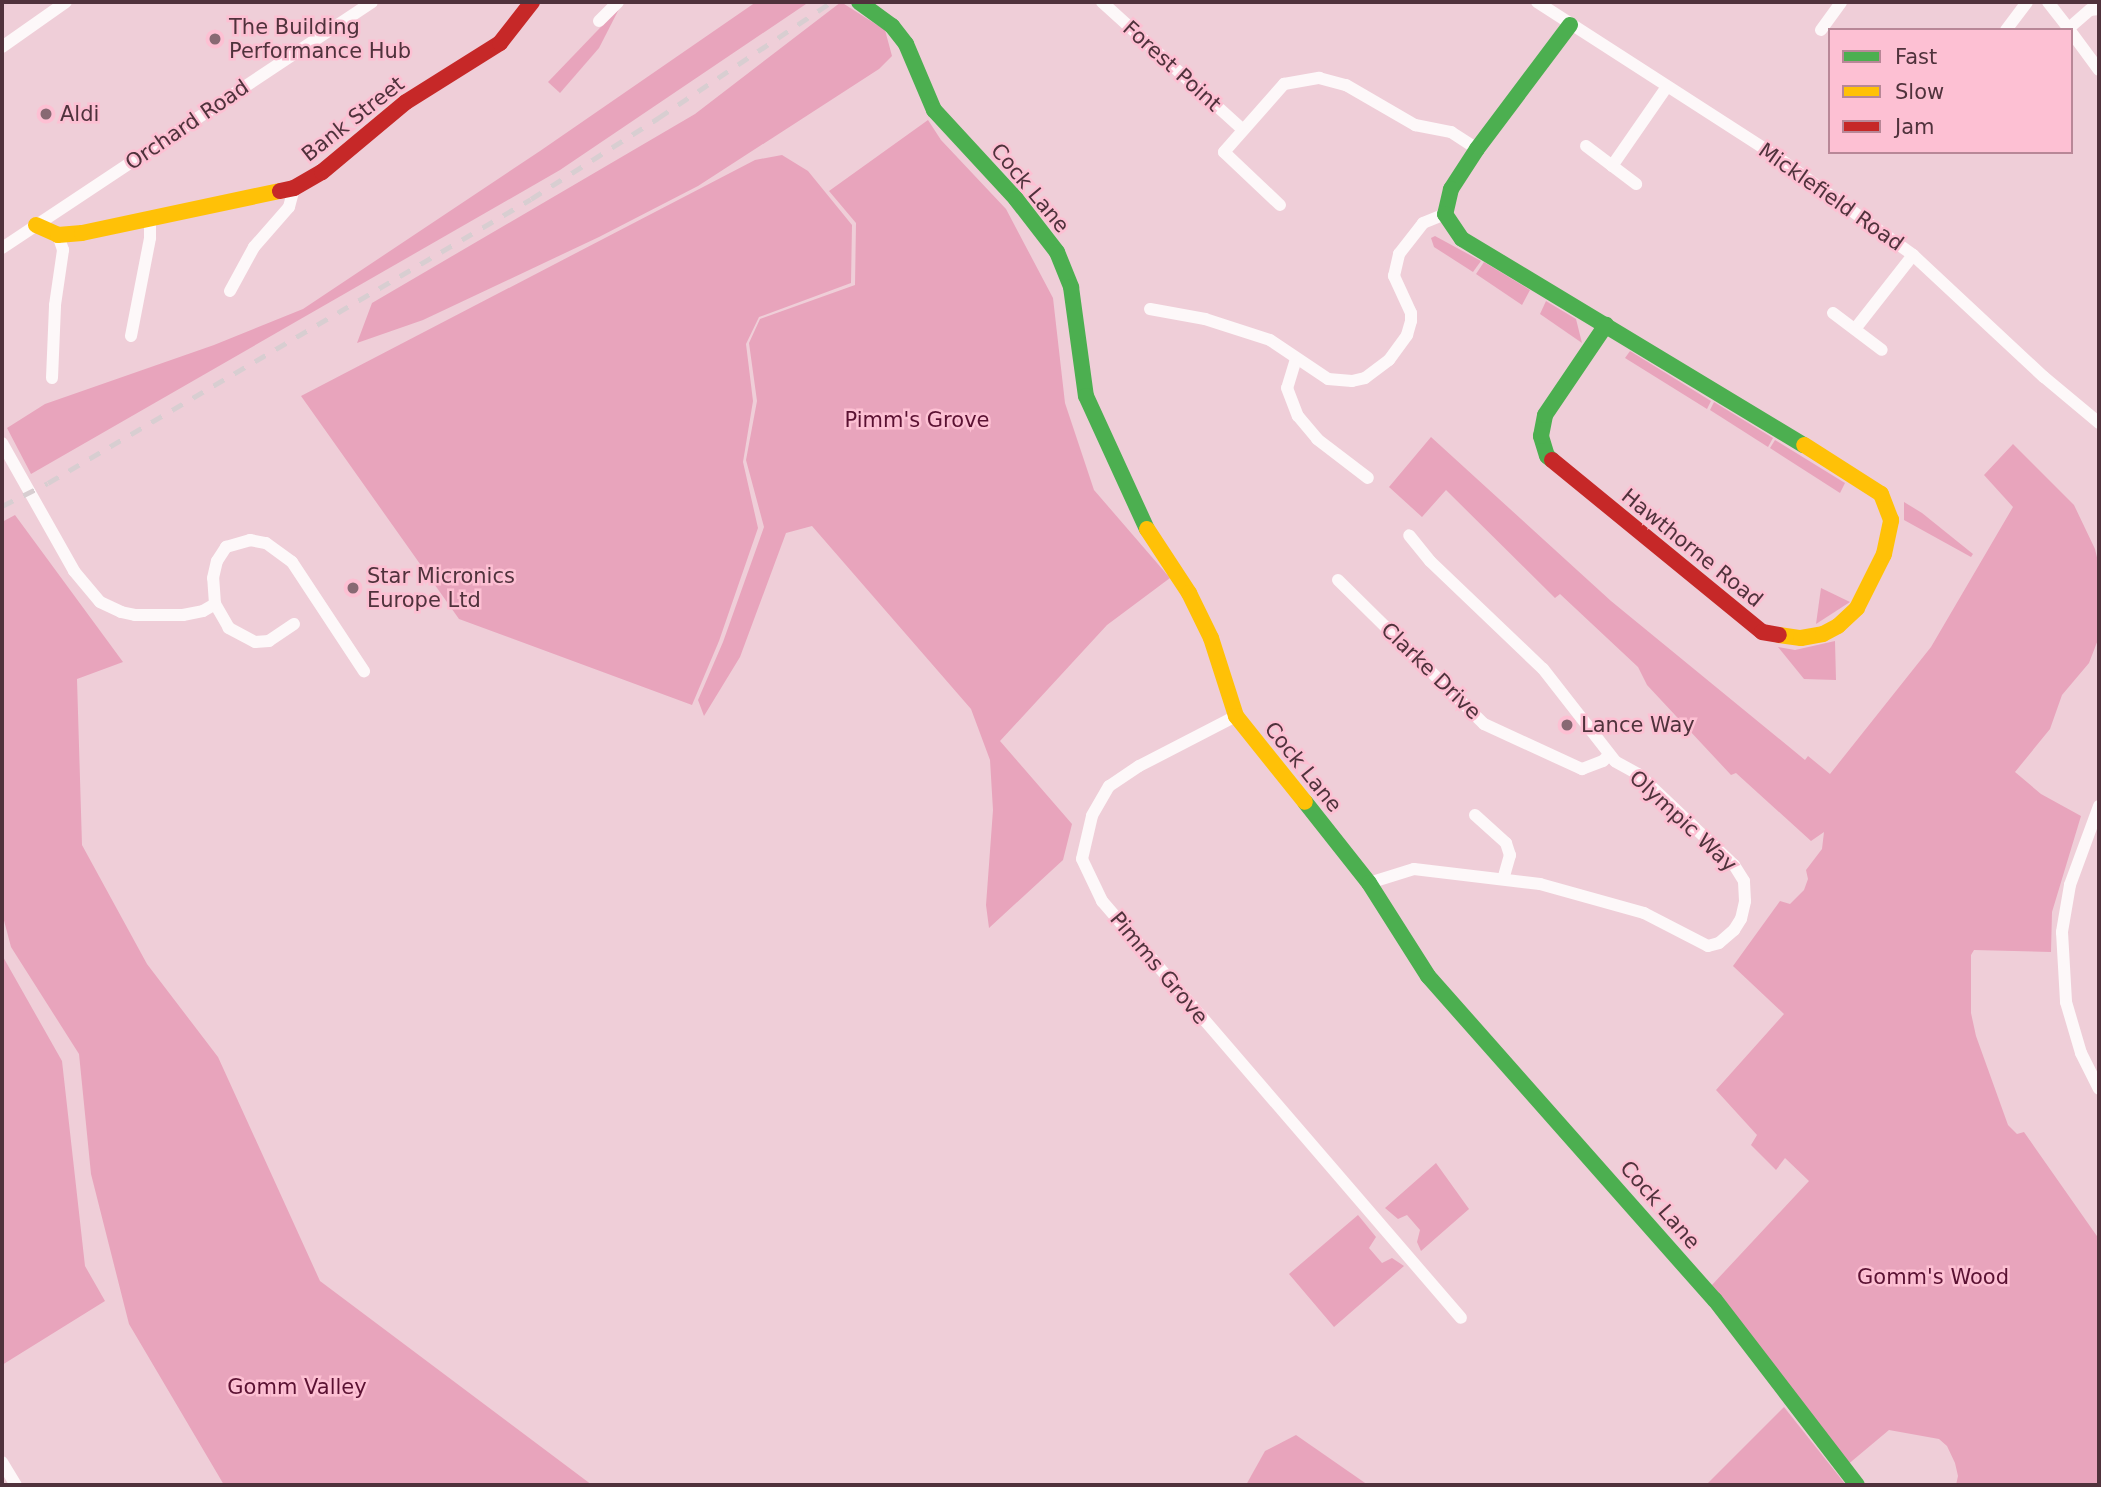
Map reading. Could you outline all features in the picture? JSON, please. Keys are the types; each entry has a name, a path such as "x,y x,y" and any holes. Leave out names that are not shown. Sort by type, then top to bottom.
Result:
{"street":[{"path":"2,47 66,2"},
{"name":"Orchard Road","path":"2,248 372,2"},
{"name":"Bank Street","path":"58,235 294,188 322,172 406,102 500,43 532,2"},
{"path":"599,21 618,2"},
{"name":"Cock Lane","path":"859,2 878,13 906,44 934,110 1016,199 1057,252 1071,287 1077,348 1086,396 1141,520 1199,613 1216,654 1236,716 1369,883 1428,976 1715,1300 1857,1485"},
{"name":"Forest Point","path":"1102,2 1243,130"},
{"name":"Micklefield Road","path":"1537,2 1666,88 1773,154 1913,255 2043,377 2099,423"},
{"path":"1821,30 1841,2"},
{"path":"2008,28 2027,2"},
{"path":"2048,2 2068,28"},
{"path":"2072,28 2090,10 2099,9"},
{"path":"1150,309 1205,318 1280,345 1296,359 1328,379 1340,381 1365,378 1390,360 1407,335 1411,313 1396,283 1394,264 1405,244 1423,223 1446,214 1451,189 1477,149 1570,25"},
{"path":"2073,34 2099,70"},
{"path":"1280,205 1224,152 1284,84 1319,78 1346,85 1415,125 1451,132 1477,149"},
{"path":"1612,166 1666,88"},
{"path":"1586,145 1636,184"},
{"name":"Bank Street","path":"230,291 254,247 289,207 294,188"},
{"name":"Hawthorne Road","path":"1446,214 1462,239 1606,325 1881,494 1891,520 1884,554 1857,608 1838,626 1801,638 1762,632 1547,456 1541,436 1545,415 1606,325"},
{"path":"131,336 149,238 150,217"},
{"path":"36,225 58,235 62,250 55,305 52,378"},
{"path":"1855,329 1913,255"},
{"path":"1833,313 1882,350"},
{"path":"1296,359 1287,388 1298,416 1317,439 1368,478"},
{"path":"2,443 74,571 100,602 135,615 183,615 203,611 215,604"},
{"name":"Olympic Way","path":"1369,883 1414,869 1540,884 1644,913 1708,946 1719,943 1734,930 1741,919 1745,901 1741,873 1638,774 1609,755 1544,670 1430,561 1409,535"},
{"path":"294,624 269,641 255,642 229,628 215,604 214,578 216,561 226,547 250,540 266,543 292,562 364,671"},
{"name":"Clarke Drive","path":"1338,580 1484,724 1582,769 1603,761 1609,755"},
{"name":"Pimms Grove","path":"1236,716 1139,766 1109,786 1092,816 1082,859 1102,901 1461,1318"},
{"path":"2099,806 2070,885 2062,932 2066,1002 2081,1053 2099,1089"},
{"path":"1475,815 1506,843 1510,855 1503,878"},
{"path":"2,1462 16,1485"}],"green space":[{"path":"756,2 809,2 560,170 31,474 7,428 45,404 214,345 303,309 540,151"},
{"path":"841,2 885,30 892,56 879,69 698,186 599,237 423,320 357,343 372,303 695,114"},
{"path":"620,7 599,48 560,93 548,82"},
{"name":"Pimm's Grove","path":"928,120 941,140 1006,209 1053,298 1065,403 1094,490 1170,578 1107,625 1000,741 1072,824 1063,860 989,928 986,905 993,810 990,760 971,709 812,526 786,533 740,657 704,716 698,700 723,642 764,527 746,460 757,401 749,343 760,319 855,285 856,223 829,191"},
{"path":"782,155 808,171 852,225 851,283 759,317 746,344 753,401 743,462 758,528 719,641 692,705 459,619 301,396 755,160"},
{"path":"1435,236 1481,261 1473,272 1434,247 1431,238"},
{"path":"1484,262 1530,290 1522,305 1476,274"},
{"path":"1546,301 1576,319 1582,343 1540,314"},
{"path":"1630,351 1711,401 1707,409 1625,358"},
{"path":"1714,402 1773,438 1768,447 1710,410"},
{"name":"Gomm's Wood","path":"1431,437 1611,601 1805,760 1808,756 1830,774 1931,647 2013,507 1984,475 2013,444 2074,505 2095,549 2099,566 2099,637 2089,663 2062,695 2050,729 2015,772 2041,794 2081,816 2052,912 2051,952 1974,950 1971,955 1971,1013 1976,1036 2008,1125 2017,1134 2024,1132 2099,1239 2099,1485 1956,1485 1958,1476 1955,1463 1947,1446 1939,1439 1889,1430 1846,1466 1711,1286 1809,1181 1785,1158 1776,1170 1751,1145 1757,1135 1716,1090 1784,1014 1733,966 1780,901 1790,904 1804,890 1808,879 1806,870 1822,849 1824,832 1811,841 1736,773 1731,775 1647,685 1638,667 1560,594 1555,598 1446,490 1422,517 1389,487"},
{"path":"1775,440 1845,483 1840,493 1770,448"},
{"path":"1904,502 1973,554 1971,557 1904,520"},
{"name":"Gomm Valley","path":"15,515 123,662 77,679 82,845 147,964 218,1057 320,1281 592,1485 224,1485 129,1324 91,1174 79,1054 11,947 2,913 2,522"},
{"path":"1821,588 1850,602 1816,624"},
{"path":"1835,641 1836,680 1804,679 1778,647 1795,650"},
{"path":"2,955 62,1061 85,1266 105,1301 2,1365"},
{"path":"1436,1163 1469,1209 1421,1251 1417,1242 1420,1230 1407,1215 1398,1219 1385,1208"},
{"path":"1358,1215 1376,1237 1369,1248 1382,1263 1392,1258 1404,1266 1334,1327 1289,1274"},
{"path":"1784,1407 1846,1485 1706,1485"},
{"path":"1296,1435 1368,1485 1246,1485 1265,1451"}],"railway":[{"path":"2,506 48,483 531,199 831,2"}],"traffic: fast":[{"path":"859,2 892,26 906,44 934,110 1016,199 1057,252 1071,287 1086,396 1147,529"},
{"path":"1570,25 1477,149 1451,189 1445,214 1462,239 1804,445"},
{"path":"1552,460 1547,456 1541,436 1545,415 1606,325"},
{"path":"1305,802 1369,883 1428,976 1715,1300 1857,1485"}],"traffic: slow":[{"path":"36,225 58,235 82,233 280,191"},
{"path":"1779,635 1801,638 1823,634 1838,626 1857,608 1884,554 1891,520 1881,494 1804,445"},
{"path":"1147,529 1189,593 1211,638 1236,716 1305,802"}],"traffic: jam":[{"path":"280,191 294,188 322,172 406,102 500,43 532,2"},
{"path":"1552,460 1762,632 1779,635"}],"place":[{"name":"The Building Performance Hub","path":"215,39"},
{"name":"Aldi","path":"46,114"},
{"name":"Star Micronics Europe Ltd","path":"353,588"},
{"name":"Lance Way","path":"1567,725"}]}
